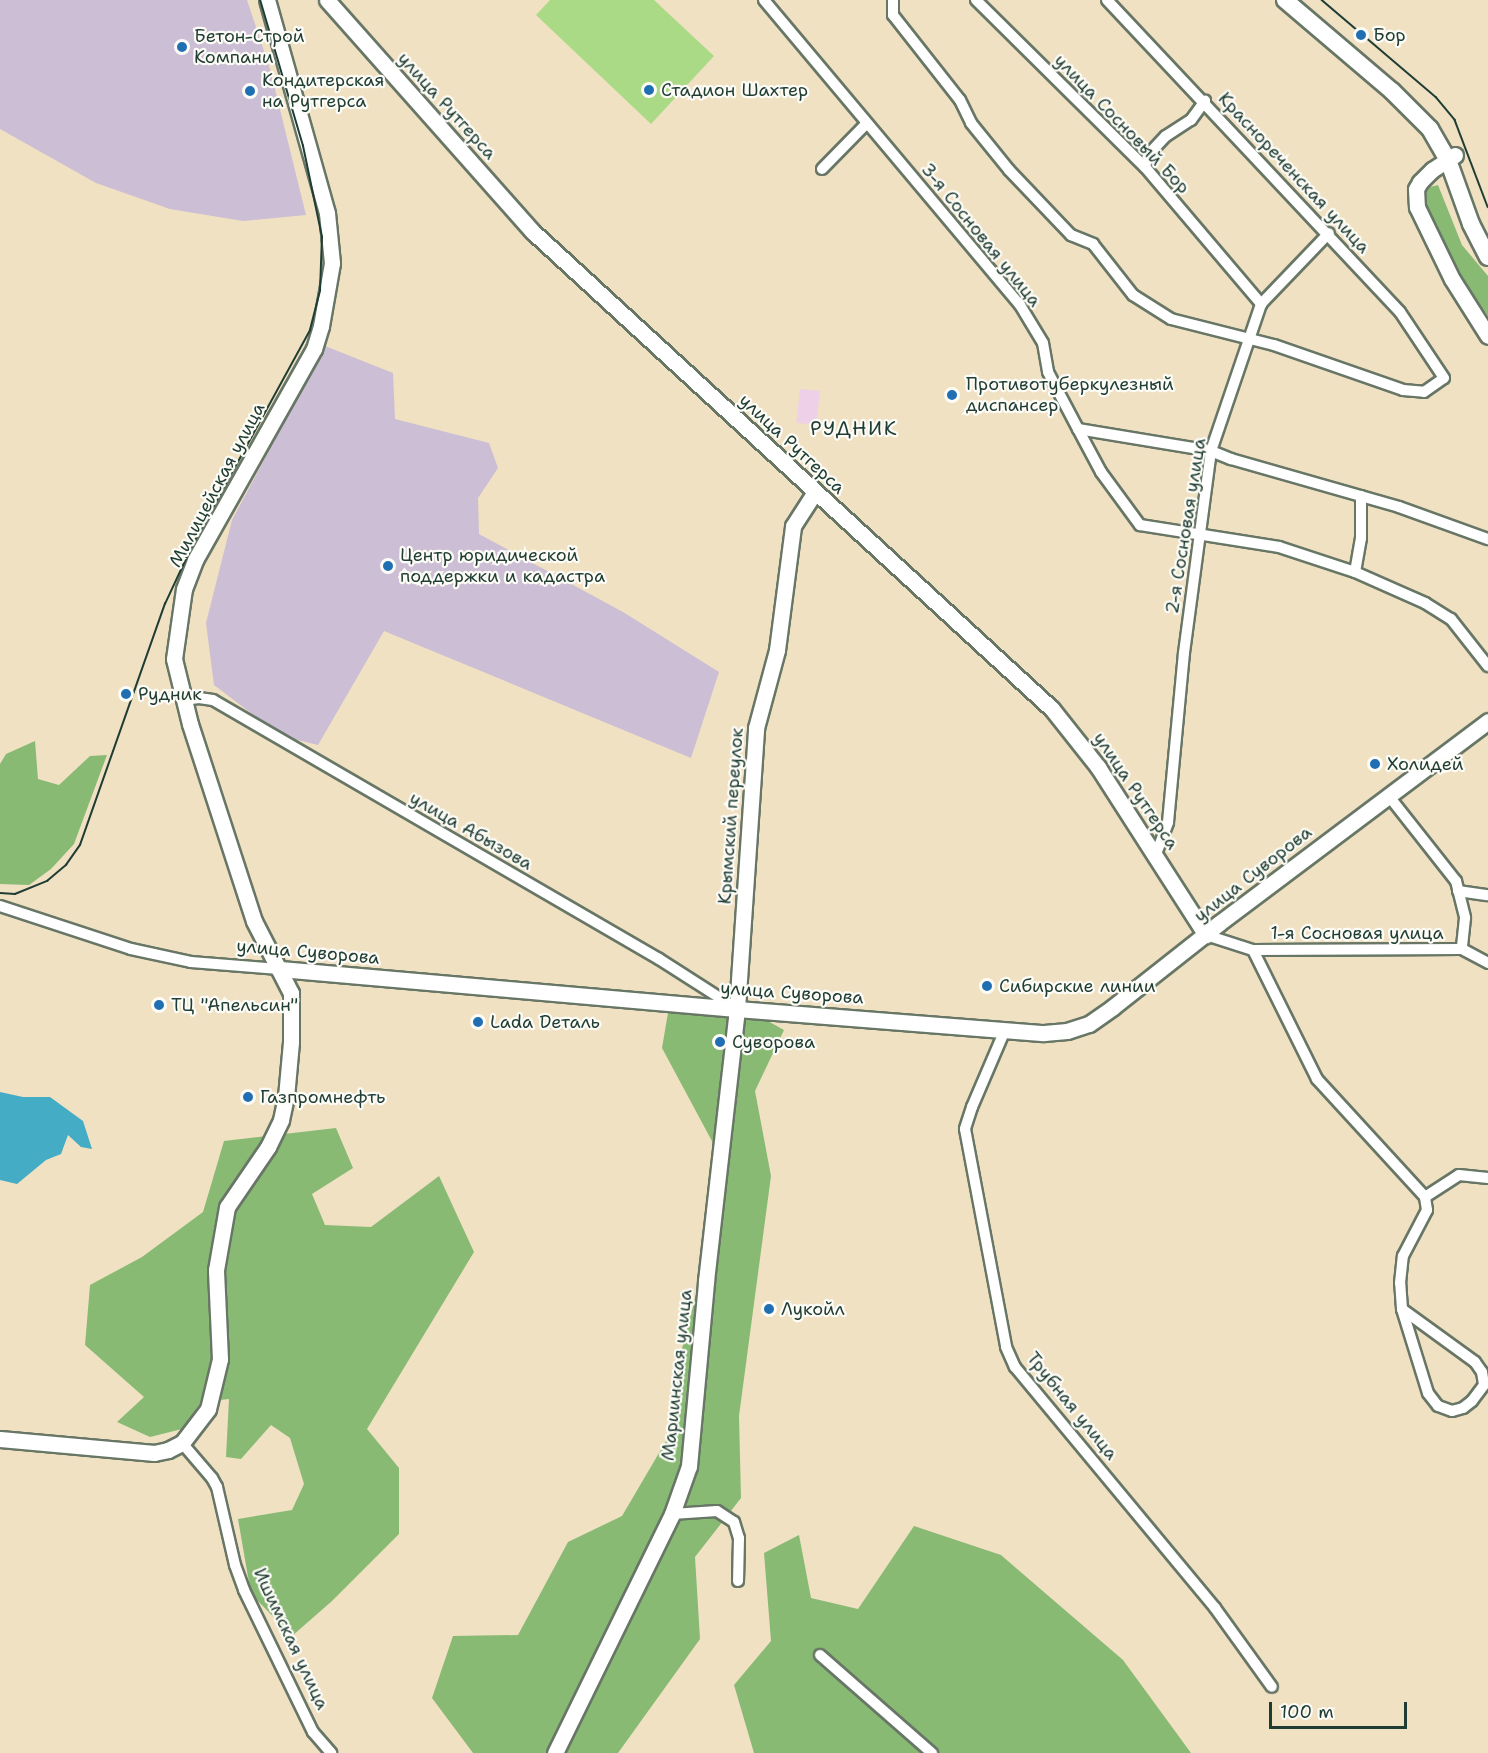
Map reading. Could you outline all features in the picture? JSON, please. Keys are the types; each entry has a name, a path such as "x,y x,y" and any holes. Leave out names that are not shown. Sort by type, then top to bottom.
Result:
{"main road":[{"name":"Милицейская улица","path":"267,0 327,213 332,263 321,326 314,349 195,560 183,590 174,658 183,700 254,921 279,969"},
{"name":"улица Рутгерса","path":"327,0 532,231 1052,709 1098,767 1156,854 1206,936"},
{"path":"1286,0 1423,120 1452,158 1471,224 1488,257"},
{"path":"1300,0 1429,110 1437,121 1488,239"},
{"path":"1452,158 1432,170 1420,182 1416,189 1417,207 1452,279 1488,336"},
{"name":"Крымский переулок","path":"737,1009 756,728 777,650 793,526 815,492"},
{"name":"улица Суворова","path":"279,969 737,1009 1056,1033 1089,1024 1488,721"},
{"path":"0,1439 154,1454 182,1443 208,1409 220,1359 216,1270 227,1207 268,1148 280,1120 286,1096 293,1005 288,985 279,969"},
{"path":"293,1005 302,984 324,973"},
{"name":"Мариинская улица","path":"555,1753 672,1514 689,1466 706,1281 737,1009"}],"street":[{"name":"3-я Сосновая улица","path":"764,0 1020,304 1043,343 1048,372 1101,472 1140,525 1198,533"},
{"path":"893,0 893,15 960,100 977,131 1071,235 1093,244 1133,295 1171,319 1249,340"},
{"name":"улица Сосновый Бор","path":"976,0 1145,167 1261,304"},
{"name":"Краснореченская улица","path":"1107,0 1205,101 1400,312 1444,378 1424,392 1403,390 1274,345 1249,340"},
{"path":"1145,167 1148,155 1166,136 1191,120 1205,101"},
{"path":"822,169 867,123"},
{"name":"2-я Сосновая улица","path":"1156,854 1169,811 1198,533 1210,451 1261,304 1329,234"},
{"path":"1078,429 1210,451 1361,496 1488,539"},
{"path":"1355,572 1361,538 1361,496"},
{"path":"1198,533 1279,547 1355,572 1425,603 1451,619 1488,666"},
{"name":"улица Абызова","path":"183,700 199,698 213,700 659,959 737,1009"},
{"path":"1388,795 1456,880 1465,918 1462,949 1488,963"},
{"path":"1458,891 1488,895"},
{"name":"улица Суворова","path":"0,906 131,949 191,962 279,969"},
{"name":"1-я Сосновая улица","path":"1206,936 1253,950 1462,949"},
{"path":"1253,950 1317,1079 1425,1197 1428,1210 1403,1256 1400,1283 1402,1310 1428,1393 1438,1406 1452,1411 1463,1408 1473,1401 1484,1384 1482,1372 1475,1362 1402,1310"},
{"name":"Трубная улица","path":"1005,1030 965,1129 1006,1347 1015,1367 1215,1608 1272,1688"},
{"path":"1425,1197 1459,1175 1488,1178"},
{"name":"Ишимская улица","path":"182,1443 217,1487 235,1565 244,1590 313,1732 331,1753"},
{"path":"672,1514 717,1511 734,1522 739,1538 738,1581"},
{"path":"820,1655 932,1753"}],"shaded area":[{"path":"0,0 247,0 270,69 306,215 243,221 170,209 96,183 0,129"},
{"path":"325,346 393,373 395,419 489,443 498,468 478,498 479,534 623,612 719,672 691,758 384,631 318,745 281,736 214,685 206,623 232,520"},
{"path":"800,389 820,391 816,425 796,423"}],"green space":[{"name":"Стадион Шахтер","path":"550,0 654,0 714,56 651,124 536,15"},
{"path":"1438,185 1462,245 1488,276 1488,316 1465,283 1424,204 1426,188"},
{"path":"35,741 38,779 59,785 90,756 107,755 74,844 51,869 29,885 0,884 0,764 6,754"},
{"path":"669,1007 766,1020 784,1030 755,1091 771,1176 739,1416 741,1498 695,1557 700,1639 618,1753 473,1753 432,1698 453,1636 518,1635 568,1542 622,1516 676,1424 678,1364 728,1171 662,1048"},
{"path":"336,1128 353,1168 312,1194 325,1225 371,1227 439,1176 474,1252 367,1429 399,1468 399,1534 332,1601 292,1636 251,1594 238,1519 292,1510 304,1484 290,1438 271,1425 241,1459 226,1457 229,1399 201,1402 182,1429 150,1437 117,1422 144,1397 85,1345 90,1285 142,1257 203,1212 224,1141"},
{"path":"914,1526 1001,1555 1123,1660 1191,1753 754,1753 734,1685 771,1641 764,1553 799,1535 811,1598 858,1609"}],"water":[{"path":"0,1092 23,1097 50,1097 83,1121 92,1149 81,1147 68,1135 61,1154 46,1160 17,1184 0,1180"}],"tram line":[{"path":"0,893 15,894 47,881 66,865 80,845 165,604 193,544 310,330 320,291 322,237 303,146 260,0"},
{"path":"1322,0 1436,97 1455,120 1488,207"}],"place":[{"name":"Бор","path":"1361,35"},
{"name":"Бетон-Строй Компани","path":"182,47"},
{"name":"Стадион Шахтер","path":"649,90"},
{"name":"Кондитерская на Рутгерса","path":"250,91"},
{"name":"Противотуберкулезный диспансер","path":"952,395"},
{"name":"Центр юридической поддержки и кадастра","path":"388,566"},
{"name":"Рудник","path":"126,694"},
{"name":"Холидей","path":"1375,764"},
{"name":"Сибирские линии","path":"987,986"},
{"name":"ТЦ \"Апельсин\"","path":"159,1005"},
{"name":"Lada Dеталь","path":"478,1022"},
{"name":"Суворова","path":"720,1042"},
{"name":"Газпромнефть","path":"248,1097"},
{"name":"Лукойл","path":"769,1309"}],"district":[{"name":"РУДНИК","path":"854,428"}]}
